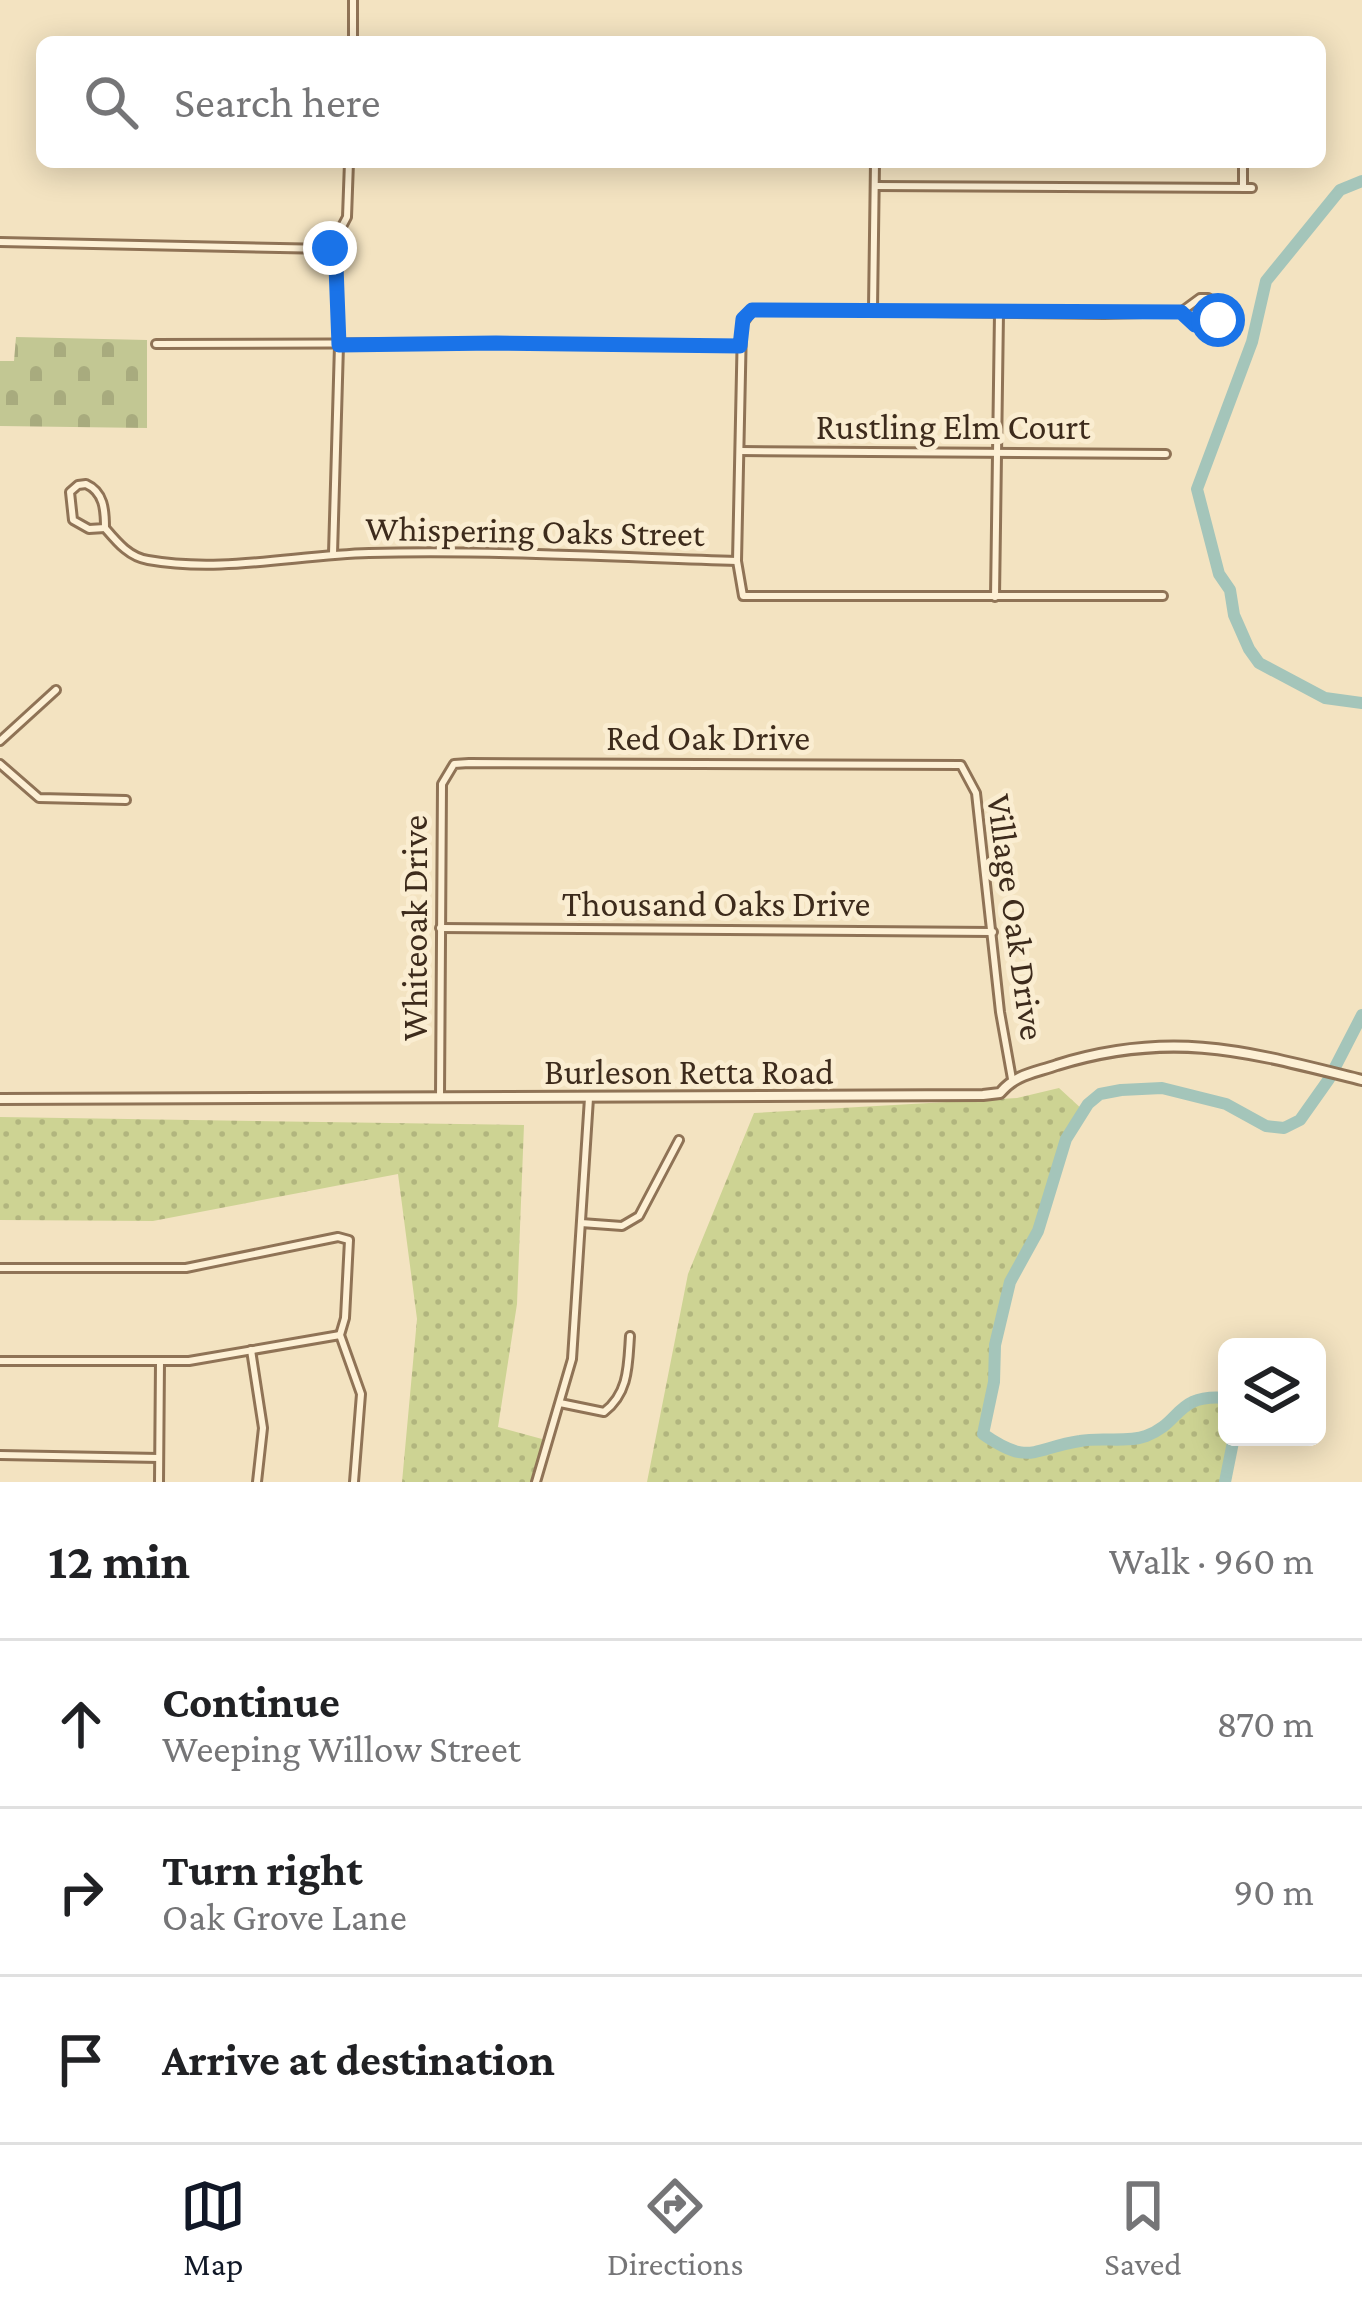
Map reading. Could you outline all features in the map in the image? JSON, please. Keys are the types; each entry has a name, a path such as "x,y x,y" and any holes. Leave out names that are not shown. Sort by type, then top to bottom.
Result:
{"street":[{"path":"353,0 353,36"},
{"path":"333,554 339,345 336,266 330,248 346,221 349,168"},
{"path":"872,309 874,168"},
{"path":"874,185 1248,188 1244,168"},
{"path":"0,242 330,248"},
{"path":"736,562 740,346 743,319 752,310 1181,312 1200,298 1208,298 1215,303 1218,320 1210,326 1195,325 1181,312"},
{"path":"995,597 999,313"},
{"path":"156,344 740,346"},
{"name":"Rustling Elm Court","path":"740,451 1166,454"},
{"name":"Whispering Oaks Street","path":"105,528 89,529 73,520 69,500 73,488 86,484 96,490 105,512 105,528 127,551 151,561 245,565 333,554 439,552 736,562 739,591 750,597 1163,596"},
{"path":"0,741 56,690"},
{"path":"0,764 39,798 126,800"},
{"name":"Red Oak Drive","path":"454,764 961,765"},
{"name":"Whiteoak Drive","path":"440,1097 442,784 454,764"},
{"name":"Village Oak Drive","path":"961,765 976,793 1000,1012 1012,1078"},
{"name":"Thousand Oaks Drive","path":"440,928 993,932"},
{"name":"Burleson Retta Road","path":"0,1099 982,1095 1000,1094 1012,1078 1095,1054 1150,1045 1215,1046 1359,1080"},
{"path":"536,1482 572,1359 590,1098"},
{"path":"581,1223 622,1226 639,1216 679,1140"},
{"path":"0,1268 185,1268 338,1237 349,1240 340,1335 361,1394 354,1482"},
{"path":"0,1361 189,1361 340,1335"},
{"path":"560,1402 604,1412 615,1404 623,1391 630,1336"},
{"path":"251,1350 263,1428 257,1482"},
{"path":"159,1482 160,1361"},
{"path":"0,1455 159,1458"}],"green space":[{"path":"16,337 147,340 147,428 0,426 0,361 14,361"},
{"path":"1059,1088 1084,1111 1066,1139 1038,1231 1010,1282 995,1345 994,1382 983,1434 1022,1453 1088,1440 1130,1440 1158,1430 1188,1404 1218,1398 1218,1446 1232,1446 1225,1482 647,1482 688,1274 754,1113 1017,1098"},
{"path":"0,1117 524,1125 517,1304 498,1427 542,1439 541,1482 402,1482 417,1319 398,1174 153,1221 0,1220"}],"waterway":[{"path":"1362,181 1340,190 1266,281 1252,342 1197,489 1219,574 1259,663 1325,698 1362,703"},
{"path":"1218,1398 1188,1404 1158,1430 1138,1438 1088,1440 1022,1453 983,1434 994,1382 995,1345 1010,1282 1038,1231 1066,1139 1088,1104 1100,1094 1162,1088 1226,1104 1266,1126 1284,1128 1300,1120 1329,1079 1362,1015"},
{"path":"1225,1482 1232,1446"}],"route":[{"path":"330,248 336,266 339,345 740,346 743,319 752,310 1181,312 1195,325 1210,326 1218,320"}]}
